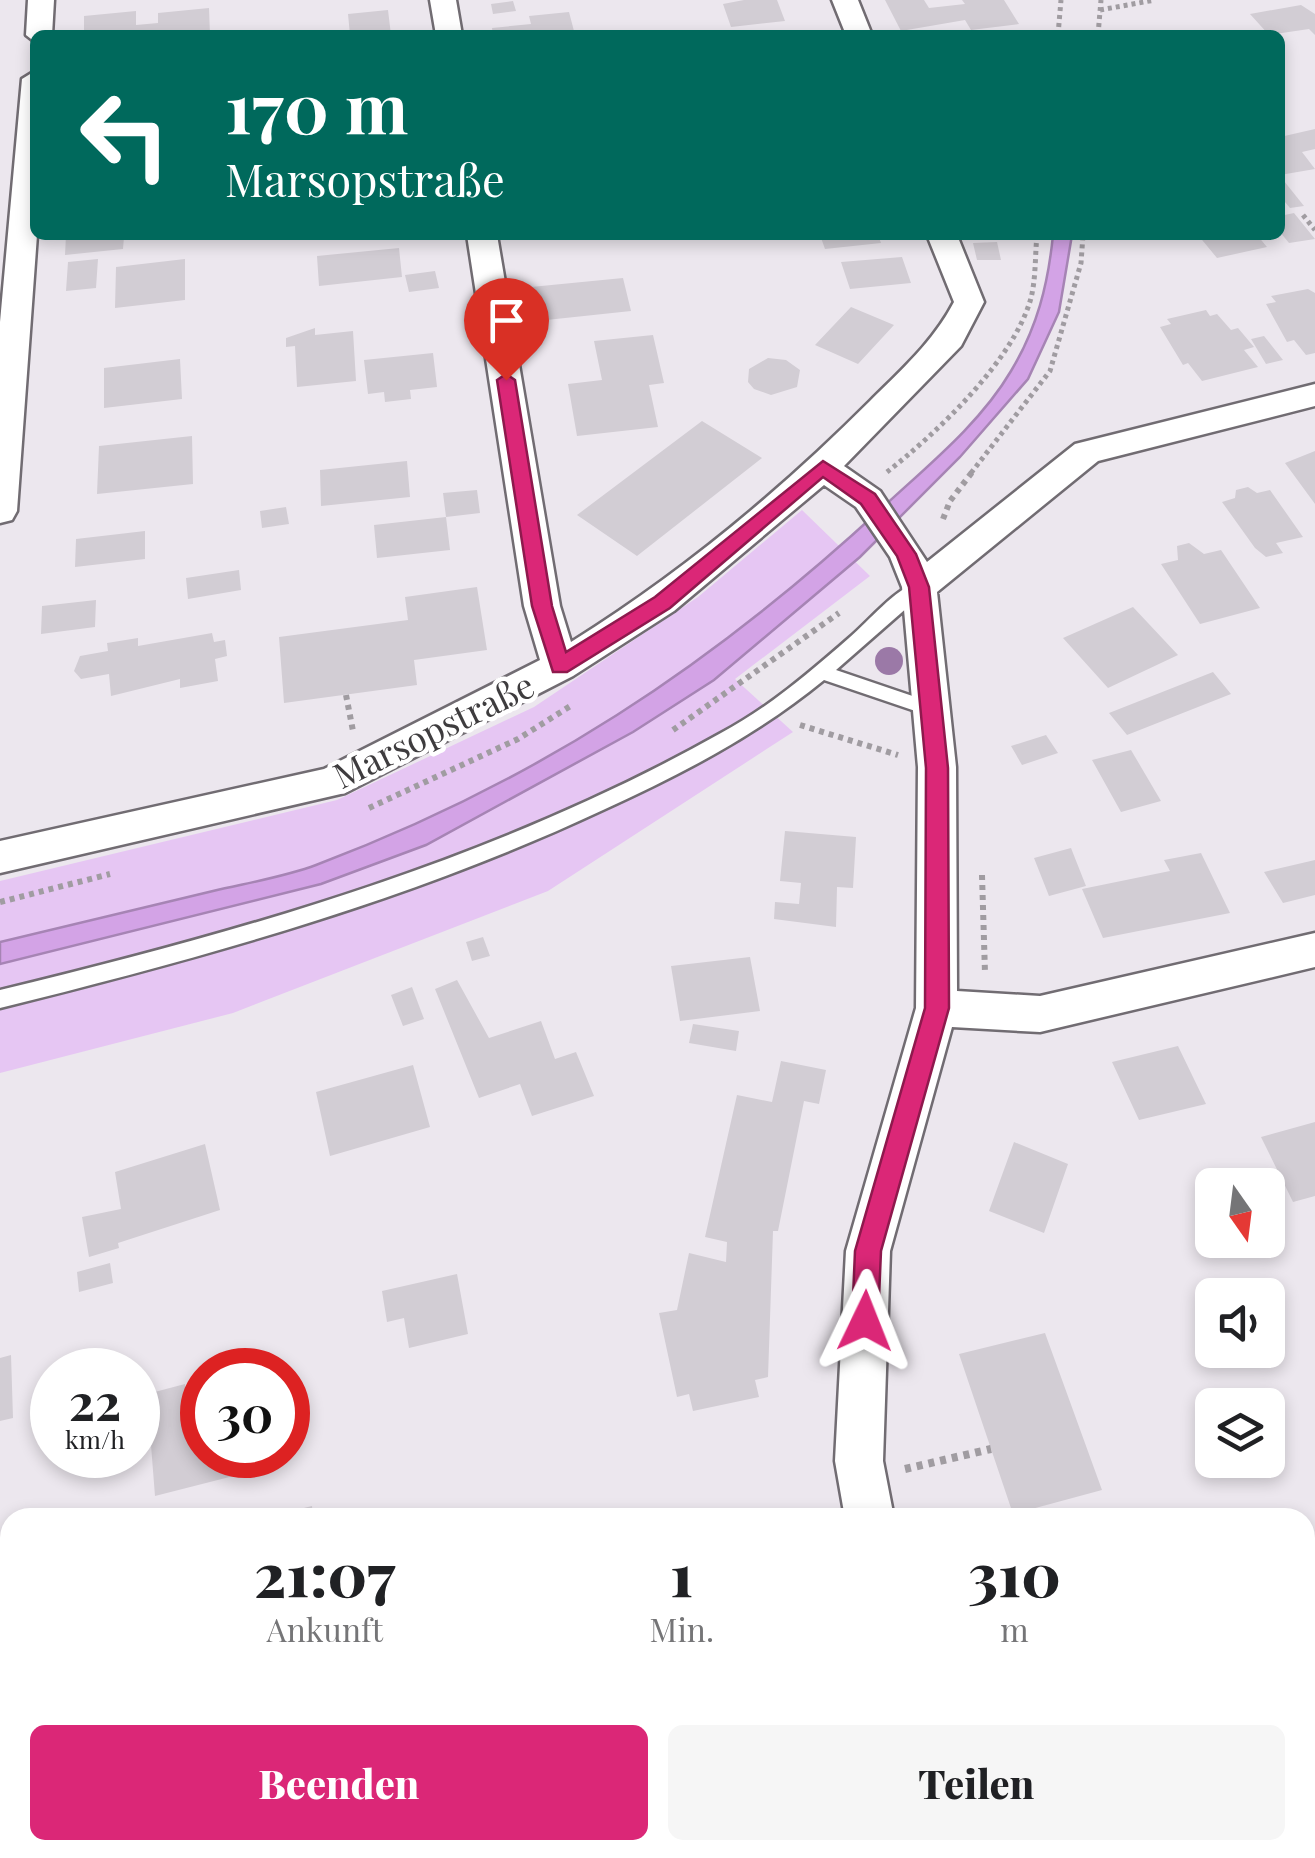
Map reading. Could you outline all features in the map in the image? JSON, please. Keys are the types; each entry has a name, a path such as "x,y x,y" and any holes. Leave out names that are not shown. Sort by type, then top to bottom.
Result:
{"street":[{"path":"39,30 42,0"},
{"path":"443,0 447,30"},
{"path":"845,0 858,30"},
{"path":"0,510 30,141"},
{"path":"483,240 542,606 560,666"},
{"name":"Marsopstraße","path":"0,857 332,782 560,666 662,602 823,468 950,339 969,302 944,240"},
{"path":"912,570 1088,452 1315,395"},
{"path":"823,468 863,495 912,570 934,710 937,768 937,1008 868,1251 860,1461 868,1508"},
{"path":"937,1008 1040,1014 1315,950"}],"lane":[{"path":"0,999 367,897 545,829 731,737 822,672 912,570"},
{"path":"822,672 934,710"}],"path":[{"path":"1058,30 1061,0"},
{"path":"1098,30 1100,0"},
{"path":"1100,10 1155,0"},
{"path":"1303,214 1315,230"},
{"path":"863,495 916,453 1003,350 1030,301 1037,240"},
{"path":"940,525 950,501 1050,371 1081,263 1083,240"},
{"path":"666,734 849,606"},
{"path":"780,702 796,724 937,768"},
{"path":"903,1470 992,1449"}],"shaded area":[{"path":"1052,240 1071,240 1059,312 1028,379 960,457 860,557 714,680 633,732 426,845 321,884 0,964 0,942 316,865 473,797 617,715 685,669 817,566 968,427 1020,355 1048,271"},
{"path":"802,510 870,576 735,679 793,732 548,891 233,1013 0,1073 0,881 337,800 534,707 698,597"}],"building":[{"path":"777,0 785,21 731,27 723,4"},
{"path":"885,0 924,0 929,8 965,4 962,0 1004,0 1019,24 971,30 965,20 900,30"},
{"path":"513,1 516,11 493,14 491,4"},
{"path":"1301,5 1315,14 1315,35 1309,29 1285,33 1264,30 1250,14"},
{"path":"209,8 210,30 84,30 84,16 136,11 136,25 158,23 158,13"},
{"path":"388,10 390,30 350,30 348,14"},
{"path":"569,12 574,30 492,30 531,24 529,16"},
{"path":"1315,129 1315,149 1302,152 1315,169 1285,174 1285,136"},
{"path":"1285,182 1304,206 1290,208 1285,202"},
{"path":"1294,213 1315,239 1289,243 1285,238 1285,215"},
{"path":"66,240 124,240 123,249 65,255"},
{"path":"822,240 881,243 825,249"},
{"path":"1202,240 1261,240 1267,247 1217,258"},
{"path":"997,242 1001,260 977,260 973,243"},
{"path":"399,248 402,277 319,286 317,256"},
{"path":"902,257 911,283 850,289 841,262"},
{"path":"98,259 96,288 66,291 68,262"},
{"path":"185,259 185,300 115,308 116,267"},
{"path":"435,271 439,288 409,292 405,275"},
{"path":"623,278 631,311 537,321 531,287"},
{"path":"1308,289 1315,293 1315,353 1306,355 1294,340 1287,342 1266,304 1276,302 1271,296"},
{"path":"851,307 894,325 858,364 815,345"},
{"path":"1206,310 1210,316 1217,314 1231,330 1238,328 1254,347 1244,350 1258,367 1202,381 1188,363 1183,365 1160,327 1171,324 1167,319"},
{"path":"315,328 315,335 353,331 356,381 297,387 295,346 286,347 286,338"},
{"path":"653,335 664,383 649,385 658,427 577,436 568,384 602,380 594,341"},
{"path":"1264,336 1283,360 1266,364 1251,339"},
{"path":"433,353 437,387 410,390 411,399 385,402 384,392 368,394 364,360"},
{"path":"768,358 786,360 800,370 797,387 771,395 754,389 748,382 749,369"},
{"path":"180,359 182,399 104,408 104,368"},
{"path":"702,421 762,458 637,556 577,515"},
{"path":"192,436 193,484 97,494 99,446"},
{"path":"1315,451 1315,504 1285,463"},
{"path":"407,461 410,497 321,506 320,470"},
{"path":"1248,487 1257,493 1270,490 1303,537 1276,543 1283,553 1266,557 1255,548 1222,502 1235,498 1236,490"},
{"path":"477,490 480,513 446,517 443,493"},
{"path":"286,507 289,524 262,528 260,511"},
{"path":"446,517 450,550 377,558 374,525"},
{"path":"145,531 145,559 75,567 76,539"},
{"path":"1189,543 1204,554 1221,550 1260,608 1200,624 1161,564 1178,560 1177,546"},
{"path":"239,570 241,590 188,599 186,578"},
{"path":"477,587 487,650 414,660 417,685 284,703 279,637 408,620 405,597"},
{"path":"96,600 95,627 41,634 42,606"},
{"path":"1133,607 1178,655 1108,688 1063,638"},
{"path":"212,633 214,642 225,640 227,656 215,659 218,681 180,688 180,679 111,696 109,674 81,679 74,671 80,656 108,651 107,643 138,638 138,646"},
{"path":"1213,672 1231,694 1127,735 1109,713"},
{"path":"1046,735 1058,753 1022,765 1011,746"},
{"path":"1131,750 1161,801 1121,812 1092,760"},
{"path":"785,831 856,837 853,888 837,887 836,927 774,919 775,902 799,904 801,883 780,881"},
{"path":"1071,848 1086,886 1049,896 1034,858"},
{"path":"1201,853 1230,913 1103,938 1082,889 1170,871 1164,860"},
{"path":"1315,860 1315,895 1283,903 1264,872"},
{"path":"483,937 490,956 472,961 466,942"},
{"path":"750,957 760,1011 680,1021 671,966"},
{"path":"457,980 489,1038 541,1021 555,1059 576,1052 594,1096 532,1116 520,1084 479,1098 435,989"},
{"path":"412,987 424,1019 403,1026 391,995"},
{"path":"693,1024 739,1031 736,1051 689,1043"},
{"path":"1178,1046 1206,1104 1139,1120 1112,1062"},
{"path":"781,1061 826,1070 819,1104 804,1101 778,1231 773,1231 768,1377 755,1380 759,1397 693,1411 689,1394 677,1397 659,1313 677,1310 689,1253 726,1262 727,1242 705,1237 737,1095 772,1102"},
{"path":"413,1065 430,1127 330,1156 316,1092"},
{"path":"1315,1122 1315,1196 1293,1202 1285,1186 1285,1168 1276,1168 1261,1137"},
{"path":"1014,1142 1068,1164 1044,1233 989,1211"},
{"path":"205,1144 220,1210 118,1243 119,1248 89,1257 82,1217 121,1209 115,1172"},
{"path":"110,1263 113,1283 79,1292 77,1272"},
{"path":"457,1274 468,1334 409,1348 404,1318 387,1322 382,1291"},
{"path":"1045,1333 1102,1490 1035,1508 1011,1508 959,1354"},
{"path":"11,1355 13,1418 0,1421 0,1358"},
{"path":"180,1385 180,1478 226,1478 155,1496 154,1478 160,1478 160,1391"}],"route":[{"path":"506,380 542,606 560,666 662,602 823,468 868,499 906,554 919,587 937,768 937,1008 868,1251 865,1321"}]}
